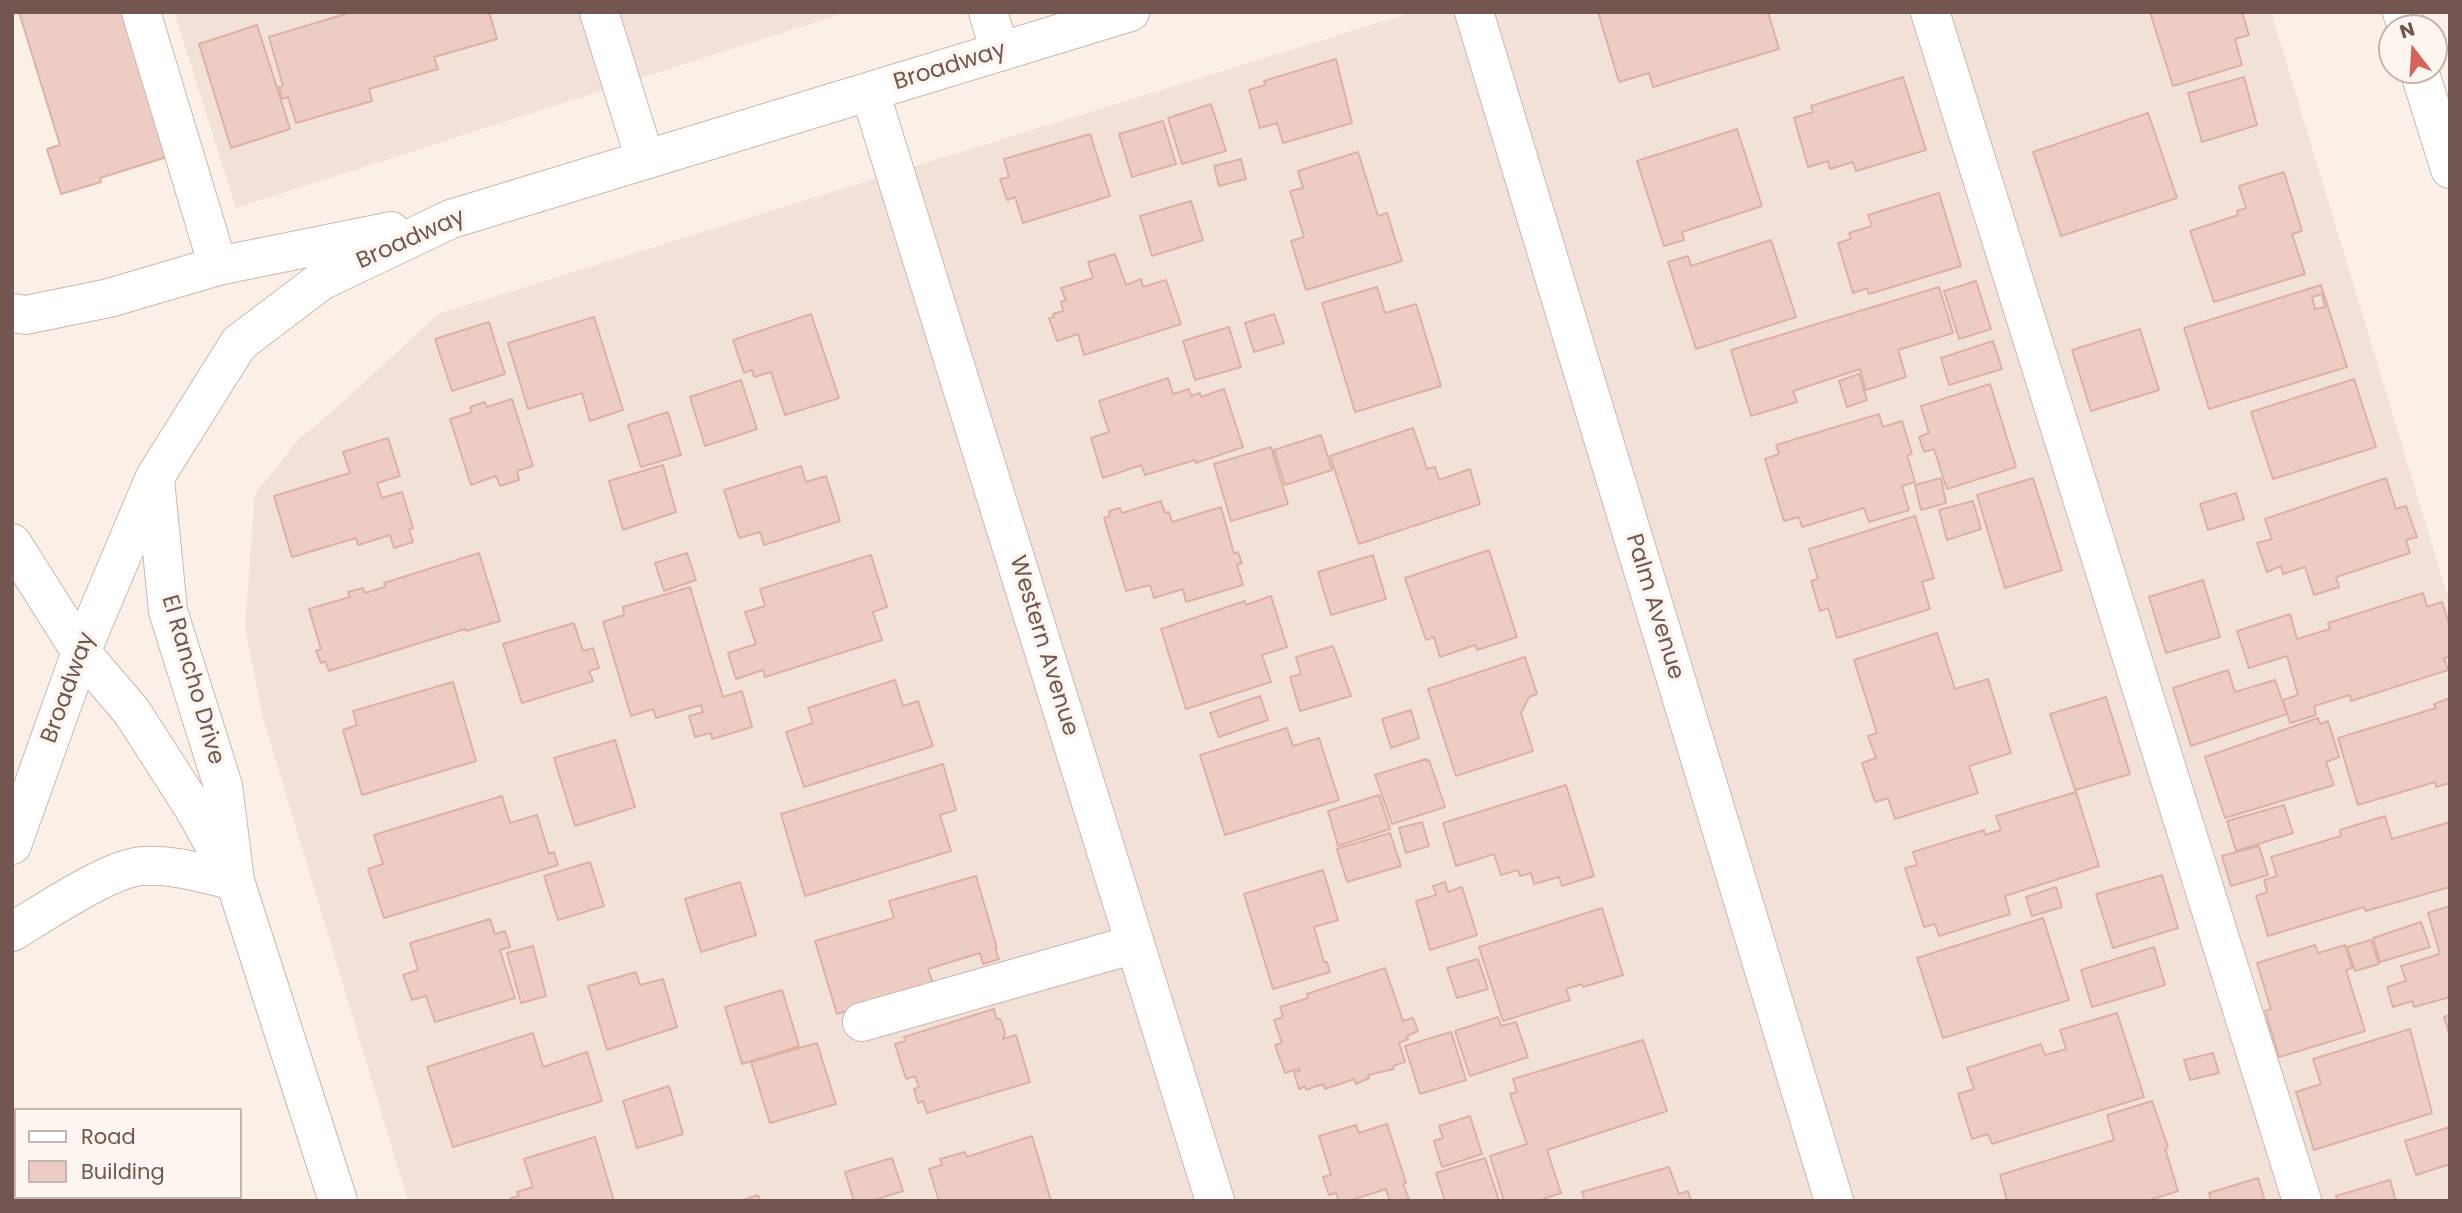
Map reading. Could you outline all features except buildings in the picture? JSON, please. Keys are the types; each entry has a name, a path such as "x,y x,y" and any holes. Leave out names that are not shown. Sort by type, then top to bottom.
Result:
{"street":[{"path":"141,12 218,266"},
{"path":"598,12 645,159"},
{"path":"988,12 1000,52"},
{"name":"Broadway","path":"12,845 81,652 155,477 239,343 321,281 451,219 1130,12"},
{"name":"Palm Avenue","path":"1474,12 1834,1201"},
{"path":"1930,12 2302,1201"},
{"path":"2424,84 2450,169"},
{"name":"Western Avenue","path":"870,92 1215,1201"},
{"path":"12,313 26,314 108,298 218,266 451,219"},
{"name":"El Rancho Drive","path":"155,477 168,611 223,786 235,881 338,1201"},
{"name":"El Rancho Drive","path":"12,543 81,652 132,712 193,807 235,881"},
{"path":"12,932 106,877 141,866 184,869 235,881"},
{"path":"862,1022 1135,944"}],"shaded area":[{"path":"174,12 847,12 236,208"},
{"path":"1413,12 2271,12 2450,604 2450,1201 408,1201 262,714 245,626 255,494 298,440 438,314"}]}
